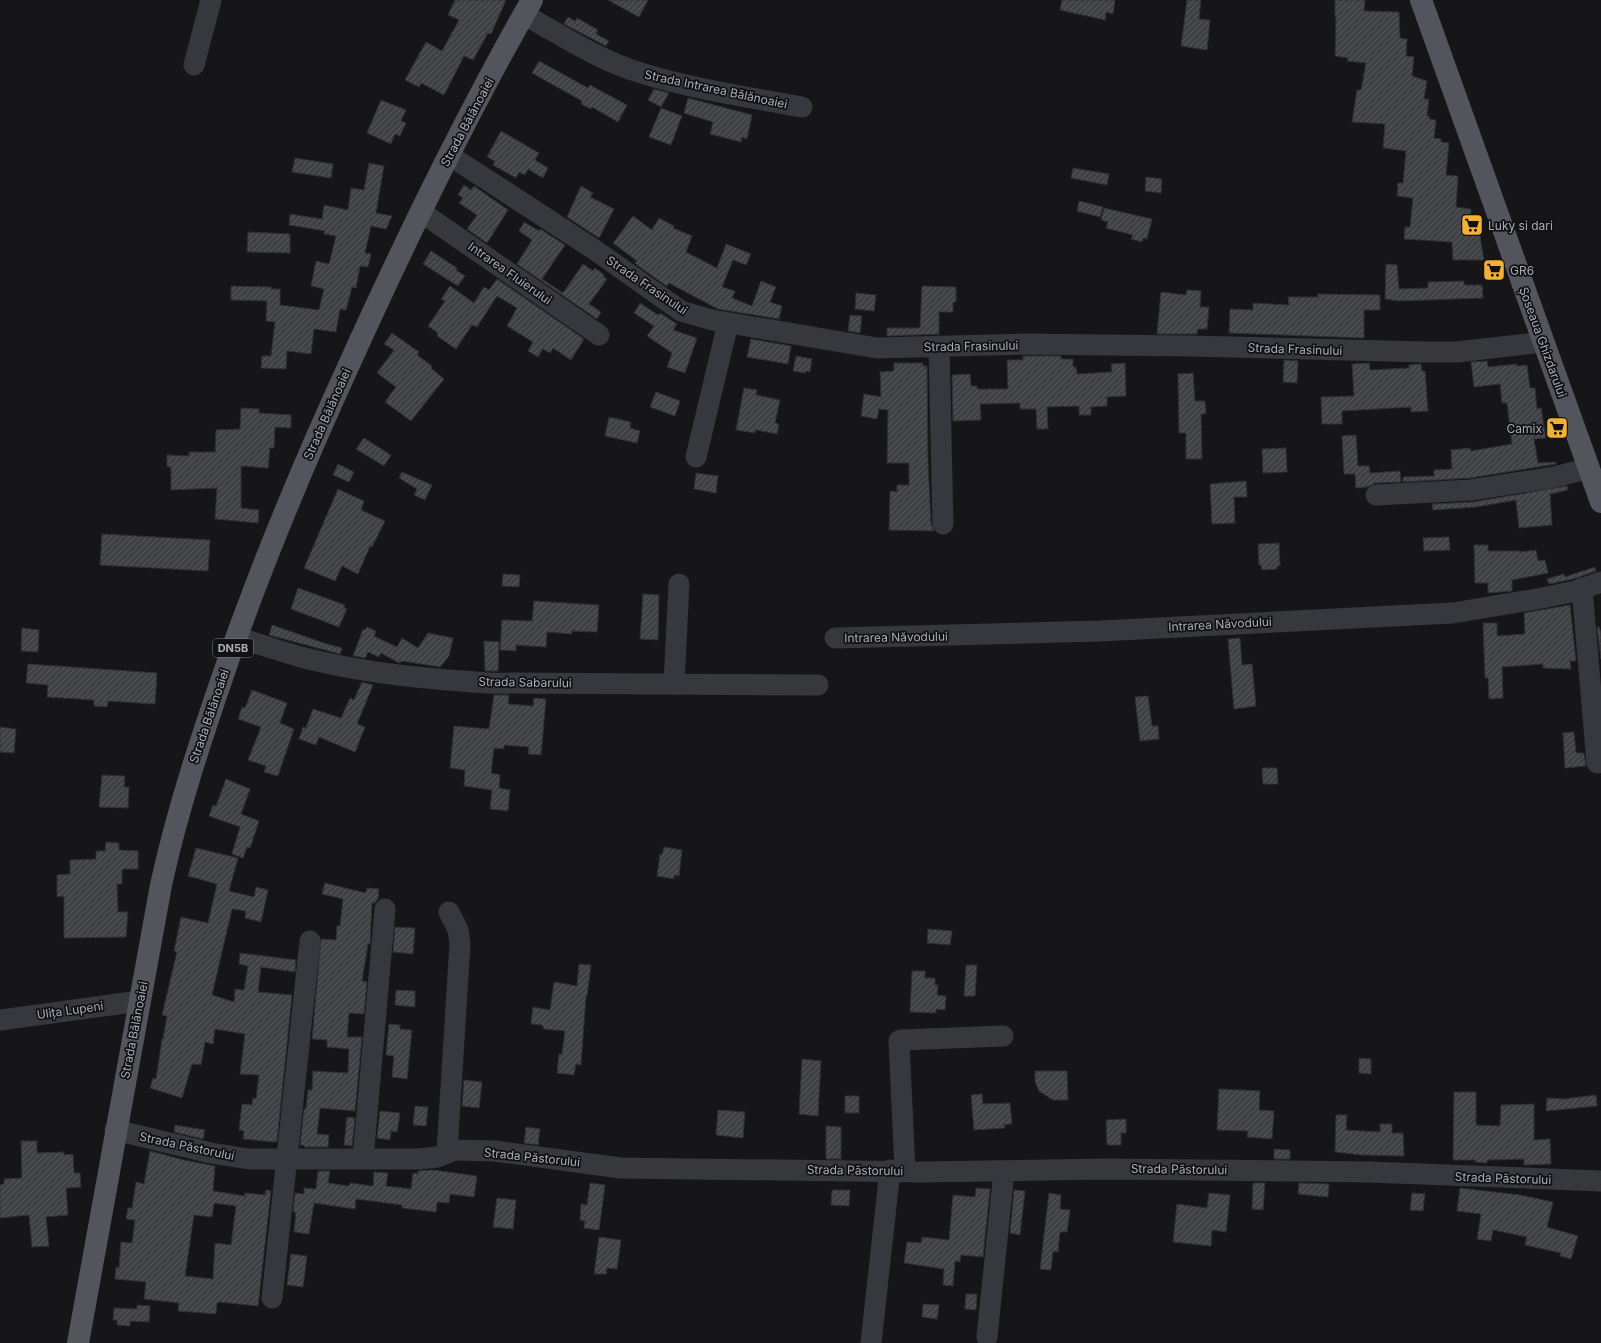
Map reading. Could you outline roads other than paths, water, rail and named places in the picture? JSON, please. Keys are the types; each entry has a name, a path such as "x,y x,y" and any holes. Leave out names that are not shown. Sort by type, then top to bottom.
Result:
{"main road":[{"name":"Șoseaua Ghizdarului","path":"1421,0 1601,502"},
{"name":"Strada Bălănoaiei","path":"78,1343 115,1130 161,885 179,810 200,742 237,637 276,534 314,442 449,155 528,7"}],"street":[{"path":"194,65 211,0"},
{"name":"Strada Intrarea Bălănoaiei","path":"528,7 614,62 640,73 693,87 802,108"},
{"name":"Strada Frasinului","path":"449,155 595,250 681,311 728,323 877,348 1026,344 1457,352 1543,342"},
{"name":"Intrarea Fluierului","path":"421,212 599,335"},
{"path":"696,457 728,323"},
{"path":"939,346 943,524"},
{"path":"1376,495 1472,490 1555,477 1589,468"},
{"path":"674,683 679,584"},
{"path":"1592,585 1597,763"},
{"name":"Intrarea Năvodului","path":"835,638 1100,631 1320,619 1418,616 1453,613 1542,598 1592,585"},
{"name":"Strada Sabarului","path":"237,637 311,660 404,676 489,683 818,685"},
{"path":"363,1160 385,909"},
{"path":"447,1152 460,943 458,930 449,912"},
{"path":"272,1298 310,941"},
{"name":"Ulița Lupeni","path":"0,1020 140,1001"},
{"path":"871,1343 897,1171 899,1042 901,1040 1003,1036"},
{"name":"Strada Păstorului","path":"115,1130 211,1153 249,1159 363,1160 430,1158 455,1150 495,1151 620,1168 897,1171 1105,1169 1369,1172 1601,1181"},
{"path":"987,1337 1004,1171"}],"place":[{"name":"Luky si dari","path":"1472,225"},
{"name":"GR6","path":"1494,270"},
{"name":"Camix","path":"1557,428"}]}
